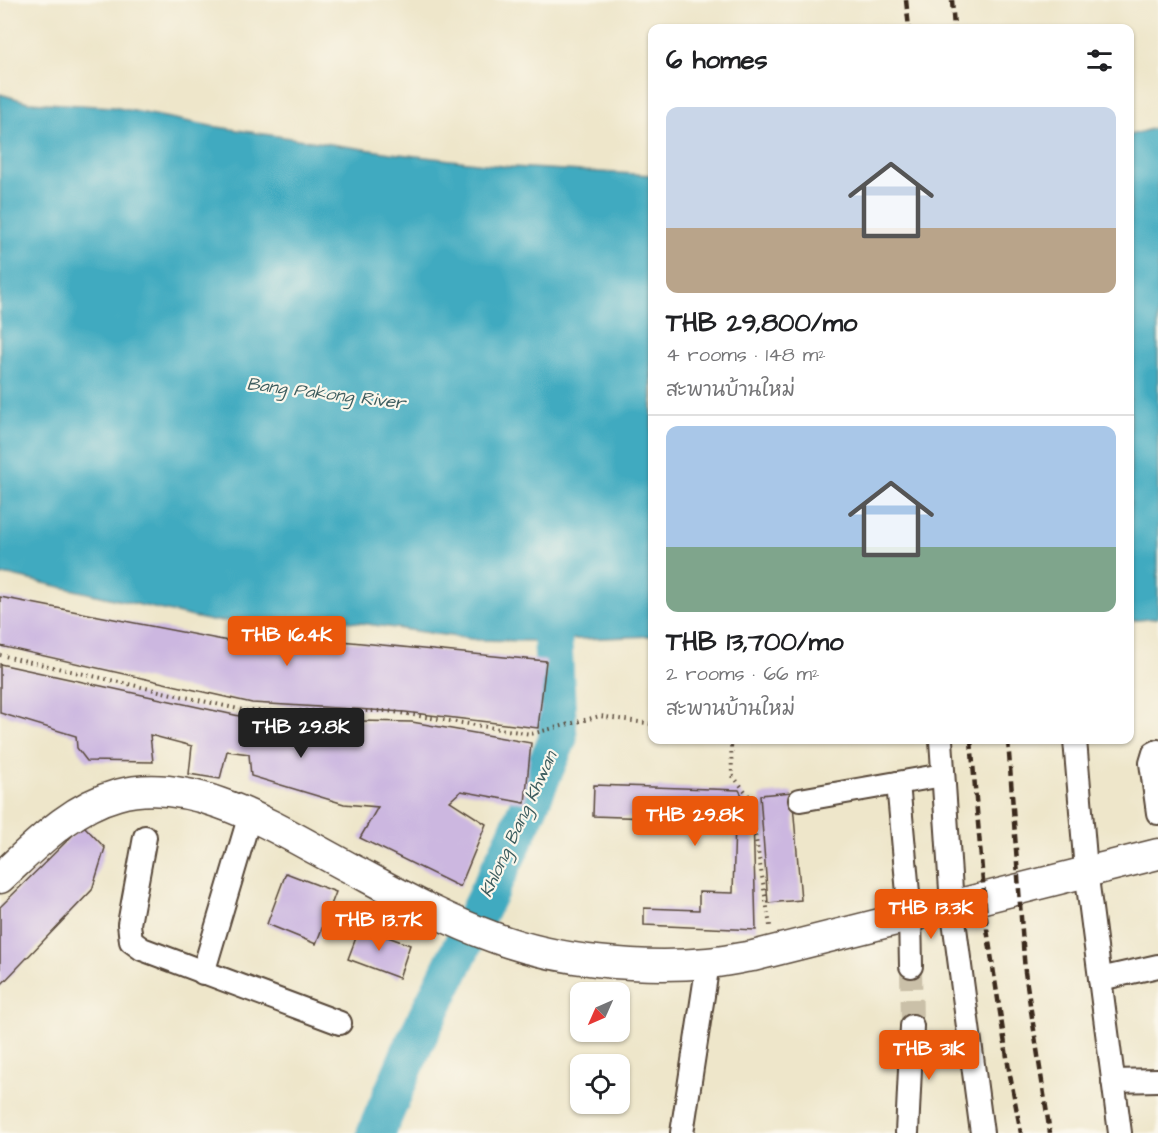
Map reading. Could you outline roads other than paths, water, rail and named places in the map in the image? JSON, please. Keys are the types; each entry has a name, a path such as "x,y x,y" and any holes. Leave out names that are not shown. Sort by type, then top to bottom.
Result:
{"main road":[{"path":"0,878 64,821 93,804 118,795 154,790 188,794 250,815 439,916 495,938 554,954 639,965 708,963 753,956 1086,870 1158,854"}],"street":[{"path":"941,744 952,905 982,1133"},
{"path":"1075,744 1086,870 1120,1133"},
{"path":"1158,751 1154,753 1151,763 1158,813"},
{"path":"800,800 943,775"},
{"path":"898,783 910,915 911,966"},
{"path":"204,973 250,815"},
{"path":"145,837 129,924 132,941 142,949 340,1023"},
{"path":"682,1133 708,963"},
{"path":"1100,979 1158,966"},
{"path":"907,1133 912,1026"},
{"path":"1113,1081 1158,1080"}],"water":[{"name":"Bang Pakong River","path":"0,94 28,102 113,107 211,126 391,153 511,167 648,175 648,636 534,641 478,640 339,620 211,621 8,575 0,576"},
{"path":"1158,127 1158,618 1134,621 1134,134"}],"waterway":[{"name":"Khlong Bang Khwan","path":"376,1133 413,1046 515,838 558,738 550,588"}],"tunnel":[{"path":"911,966 912,1026"}],"railway":[{"path":"906,0 909,24"},
{"path":"952,0 954,24"},
{"path":"971,744 987,929 1021,1133"},
{"path":"1008,744 1025,972 1050,1133"}]}
